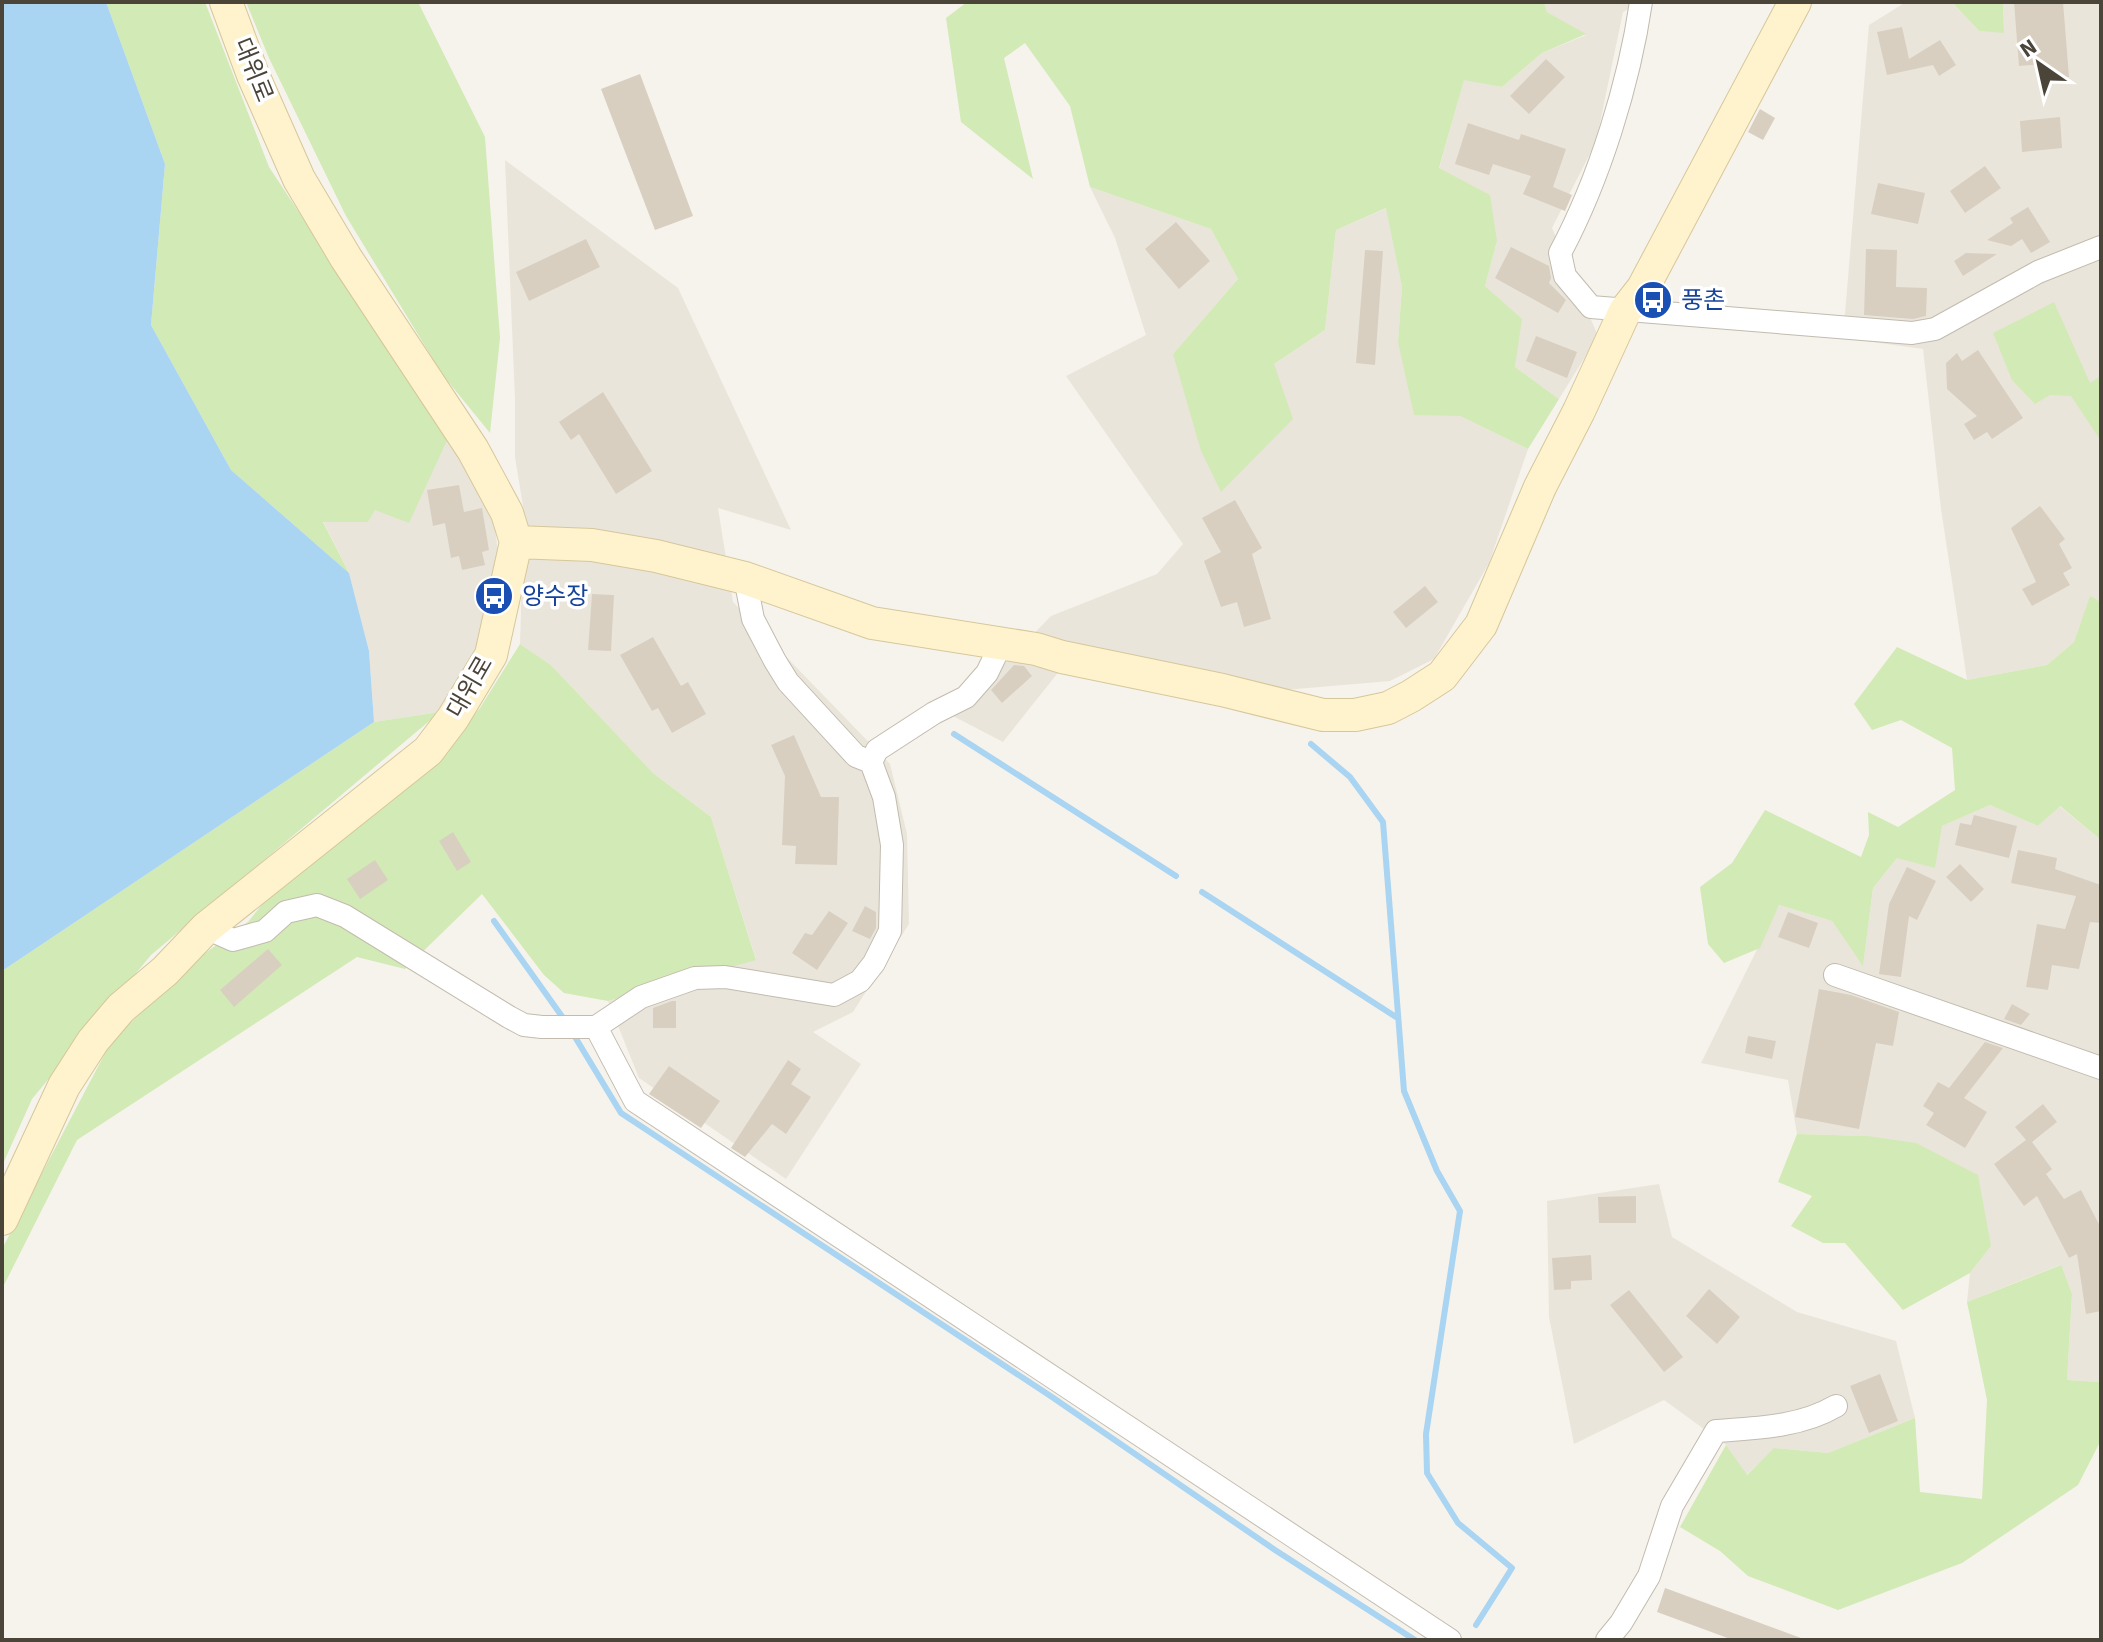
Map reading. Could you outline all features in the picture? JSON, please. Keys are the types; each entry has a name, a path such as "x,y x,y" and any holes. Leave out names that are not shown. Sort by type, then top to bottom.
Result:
{"street":[{"name":"대위로","path":"2,1219 64,1086 93,1041 121,1008 165,971 206,928 428,751 453,718 491,655 516,542 507,513 473,450 346,258 299,179 253,75 226,2"},
{"path":"1641,2 1632,58 1612,122 1575,224 1560,253 1565,276 1591,307 1912,333 1935,329 2038,272 2101,247"},
{"path":"516,542 592,545 656,556 745,578 872,623 1036,649 1323,715 1366,713 1388,708 1442,676 1481,625 1540,487 1625,311 1643,288 1795,2"},
{"path":"745,578 753,619 788,682 856,756 871,762"},
{"path":"206,928 233,940 265,931 286,912 317,905 345,916 524,1025 578,1026 641,997 695,978 725,977 834,995 860,981 874,963 890,931 892,845 884,797 871,762 877,750 934,713 966,697 987,673 1001,644"},
{"path":"1835,975 2101,1068"},
{"path":"578,1026 635,1101 1450,1640"},
{"path":"1607,1640 1649,1576 1672,1506 1716,1431 1767,1427 1817,1417 1836,1406"}],"shaded area":[{"path":"1544,2 1642,2 1623,12 1596,142 1552,228 1598,336 1559,399 1515,367 1521,319 1485,286 1497,241 1439,169 1464,79 1502,87 1542,53 1586,35 1547,12"},
{"path":"1906,2 1952,2 1979,31 2004,32 2003,2 2101,2 2101,602 2090,597 2074,642 2047,665 1967,680 1941,509 1923,349 1843,338 1869,25"},
{"path":"505,160 678,288 791,530 718,508 733,602 890,764 907,834 909,924 853,1012 813,1032 861,1064 786,1179 639,1078 608,1001 756,959 711,817 653,773 551,665 520,644 524,512 515,457"},
{"path":"1090,187 1211,229 1238,279 1173,354 1274,364 1325,330 1336,230 1387,208 1402,287 1398,342 1460,416 1528,449 1489,563 1434,659 1390,681 1273,691 1080,645 1003,742 953,716 1051,616 1157,574 1183,544 1066,376 1146,335 1115,238"},
{"path":"448,438 492,506 500,567 475,664 440,712 374,722 369,651 349,573 323,521 368,522 374,510"},
{"path":"1990,805 2038,826 2059,806 2101,840 2101,1382 2067,1380 2072,1294 2060,1265 1967,1302 1970,1273 1991,1246 1867,1136 1797,1134 1788,1080 1701,1063 1779,905 1832,921 1863,965 1873,888 1897,858 1942,826"},
{"path":"1659,1184 1672,1237 1797,1312 1896,1341 1915,1418 1828,1453 1775,1448 1746,1475 1726,1445 1664,1400 1574,1444 1549,1317 1547,1201"}],"green space":[{"path":"106,2 205,2 269,167 448,438 409,523 375,510 368,522 323,522 349,573 231,470 151,325 165,164"},
{"path":"246,2 418,2 485,137 500,338 490,433 442,374 346,216 269,58"},
{"path":"967,2 1544,2 1547,12 1586,34 1542,53 1502,87 1464,80 1439,168 1490,195 1497,241 1485,286 1522,319 1515,367 1559,399 1528,449 1460,416 1414,415 1398,342 1402,287 1386,208 1336,230 1325,330 1274,364 1293,419 1221,492 1201,451 1173,354 1238,279 1211,229 1090,187 1070,106 1025,43 1004,58 1033,179 961,122 946,18"},
{"path":"1952,2 2003,2 2004,33 1979,31"},
{"path":"2054,302 2090,383 2101,376 2101,441 2071,396 2050,395 2035,404 2012,380 1993,333"},
{"path":"2090,596 2101,602 2101,840 2060,806 2038,826 1990,805 1942,826 1935,868 1897,858 1873,888 1863,966 1832,921 1779,905 1760,948 1724,963 1708,944 1700,887 1732,863 1765,810 1861,857 1869,835 1868,812 1898,827 1955,790 1952,748 1901,720 1872,730 1854,704 1897,647 1967,680 2047,665 2074,642"},
{"path":"520,644 551,665 653,773 711,817 756,960 608,1001 564,993 544,975 482,894 405,969 357,957 77,1140 2,1289 2,1249 112,1040 204,954 248,922 269,896 425,774 480,708"},
{"path":"440,712 151,955 32,1099 2,1166 2,971 374,722"},
{"path":"1797,1134 1867,1136 1916,1143 1978,1175 1991,1246 1970,1273 1903,1310 1845,1243 1823,1243 1791,1226 1812,1196 1778,1182"},
{"path":"2061,1265 2072,1294 2067,1380 2101,1382 2101,1440 2078,1485 1962,1563 1838,1610 1748,1576 1720,1551 1680,1527 1726,1445 1747,1475 1774,1448 1828,1453 1915,1418 1920,1492 1982,1499 1987,1400 1967,1302"}],"water":[{"path":"2,2 106,2 165,164 151,325 231,470 349,573 369,651 374,722 2,971"}],"building":[{"path":"2014,2 2063,2 2069,77 2046,79 2045,64 2019,66"},
{"path":"1902,27 1909,59 1940,40 1956,65 1939,76 1933,65 1887,75 1877,32"},
{"path":"1546,59 1565,77 1529,114 1510,96"},
{"path":"640,74 693,216 655,230 601,89"},
{"path":"1760,109 1775,118 1763,140 1748,132"},
{"path":"2060,117 2062,148 2022,152 2020,121"},
{"path":"1468,123 1519,140 1521,134 1566,149 1553,187 1572,195 1565,211 1523,194 1531,176 1493,164 1489,175 1455,164"},
{"path":"1985,166 2001,188 1965,213 1950,191"},
{"path":"1878,183 1925,193 1918,224 1871,214"},
{"path":"2028,207 2050,242 2031,253 2022,239 2011,246 1987,240 2013,223 2010,218"},
{"path":"1176,222 1210,261 1179,289 1145,249"},
{"path":"586,239 600,267 529,301 516,272"},
{"path":"1511,247 1549,266 1549,283 1566,300 1558,313 1495,278"},
{"path":"1866,249 1897,250 1896,287 1927,288 1926,316 1913,319 1864,315"},
{"path":"1365,250 1383,251 1375,365 1356,363"},
{"path":"1966,253 1997,254 1963,276 1954,261"},
{"path":"1536,336 1577,352 1567,378 1526,361"},
{"path":"1978,350 2023,418 1992,439 1987,432 1974,440 1964,424 1977,416 1947,389 1946,363 1957,353 1962,361"},
{"path":"603,392 652,471 616,494 579,434 571,440 559,422"},
{"path":"459,485 464,512 482,508 489,550 482,552 485,565 462,570 459,556 451,558 445,523 433,526 427,490"},
{"path":"1235,500 1262,548 1252,554 1271,619 1244,627 1237,602 1221,607 1204,561 1221,552 1202,518"},
{"path":"2040,506 2065,539 2059,544 2072,568 2063,573 2070,585 2032,606 2022,589 2036,582 2011,528"},
{"path":"1425,586 1438,602 1406,628 1393,612"},
{"path":"592,594 614,595 611,651 588,650"},
{"path":"653,637 681,686 688,682 706,714 672,733 658,708 652,711 620,655"},
{"path":"1014,665 1024,666 1032,676 1002,703 991,690"},
{"path":"794,735 821,797 839,797 837,865 795,864 796,846 782,845 785,776 771,745"},
{"path":"1974,815 2017,826 2009,858 1955,845 1960,823 1971,825"},
{"path":"453,832 471,862 457,871 439,841"},
{"path":"2018,850 2057,858 2055,869 2101,885 2101,923 2090,922 2079,969 2052,965 2048,990 2026,987 2037,924 2065,929 2076,896 2011,883"},
{"path":"375,860 388,880 360,899 347,879"},
{"path":"1960,864 1984,889 1971,902 1946,877"},
{"path":"1907,867 1936,881 1917,920 1909,916 1901,977 1879,974 1889,904"},
{"path":"865,906 876,912 876,928 870,939 852,931"},
{"path":"829,911 848,923 817,970 792,953 805,933 812,935"},
{"path":"1788,912 1818,923 1809,948 1778,937"},
{"path":"268,949 282,965 234,1007 220,990"},
{"path":"1819,989 1851,995 1899,1012 1893,1046 1876,1043 1859,1129 1795,1117"},
{"path":"676,1001 676,1028 653,1028 653,1008"},
{"path":"2012,1004 2030,1014 2021,1025 2004,1019"},
{"path":"1748,1036 1776,1041 1772,1059 1745,1053"},
{"path":"1985,1042 2003,1048 1964,1098 1987,1112 1965,1148 1926,1125 1934,1113 1923,1106 1938,1082 1949,1088"},
{"path":"788,1060 801,1069 791,1084 811,1097 786,1134 772,1124 745,1157 731,1148"},
{"path":"669,1066 720,1101 701,1128 649,1094"},
{"path":"2043,1104 2057,1122 2032,1142 2052,1169 2046,1174 2064,1199 2081,1190 2101,1228 2101,1311 2086,1314 2077,1254 2069,1258 2037,1196 2024,1206 1994,1164 2026,1140 2015,1127"},
{"path":"1636,1196 1636,1223 1599,1223 1598,1197"},
{"path":"1591,1255 1592,1280 1571,1281 1571,1289 1554,1290 1552,1258"},
{"path":"1709,1289 1740,1317 1717,1344 1686,1316"},
{"path":"1629,1290 1683,1357 1664,1372 1610,1305"},
{"path":"1880,1374 1898,1421 1869,1433 1850,1386"},
{"path":"1665,1588 1801,1640 1733,1640 1657,1612"}],"waterway":[{"path":"954,734 1176,876"},
{"path":"1311,744 1350,777 1383,822 1404,1091 1437,1171 1460,1211 1426,1434 1427,1473 1458,1523 1512,1568 1476,1625"},
{"path":"1202,892 1396,1017"},
{"path":"494,921 566,1022"},
{"path":"572,1032 621,1113 1052,1397 1275,1550 1415,1640"}],"place":[{"name":"풍촌","path":"1653,300"},
{"name":"양수장","path":"494,596"}]}
